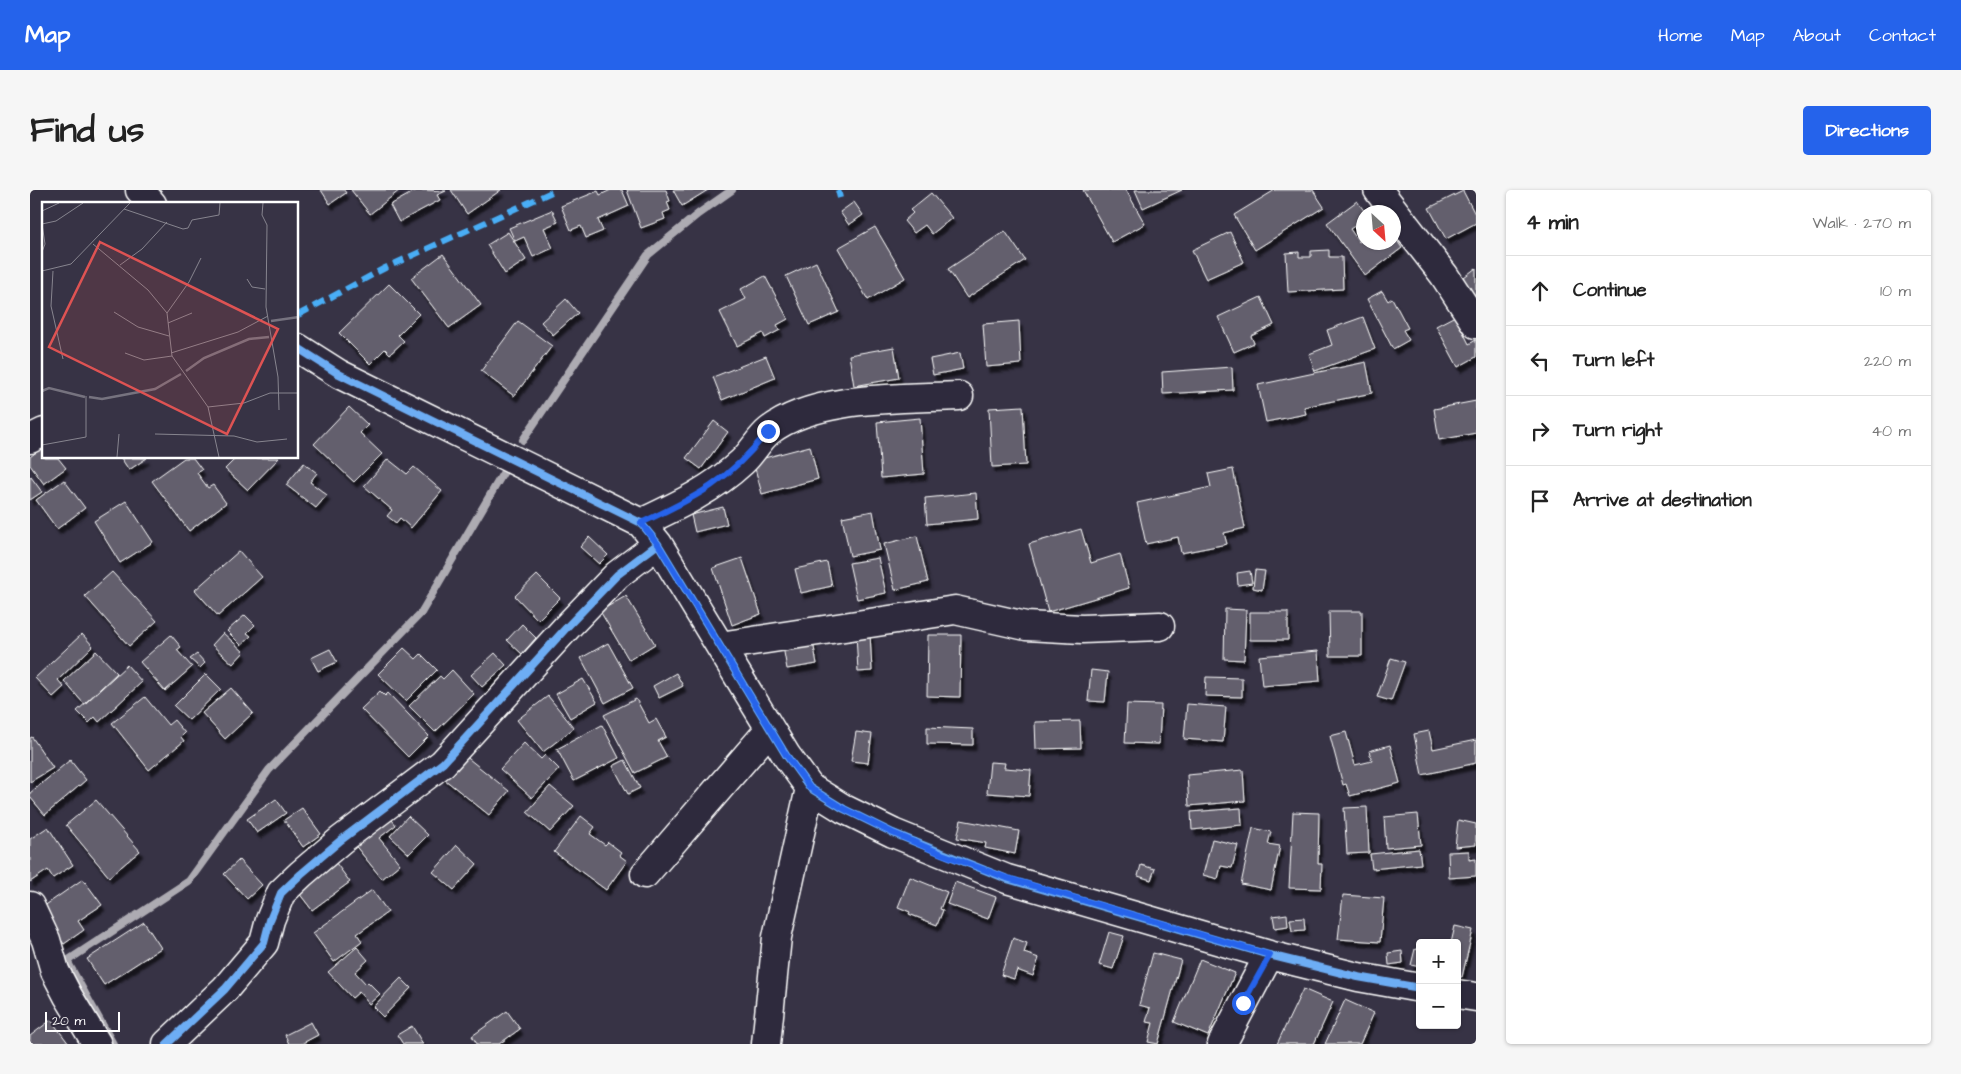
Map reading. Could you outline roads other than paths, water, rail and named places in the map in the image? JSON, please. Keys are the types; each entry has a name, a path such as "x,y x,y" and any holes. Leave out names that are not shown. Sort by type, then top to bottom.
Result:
{"street":[{"path":"140,190 150,202"},
{"path":"1378,190 1444,275 1476,324"},
{"path":"299,349 339,374 641,523 658,544 786,755 810,788 844,809 893,833 1007,878 1270,955 1358,977 1416,987"},
{"path":"641,523 688,501 715,485 742,462 768,431 813,410 858,402 959,396"},
{"path":"30,439 42,433"},
{"path":"167,1044 225,989 264,943 281,893 342,840 443,762 567,627 617,576 658,544"},
{"path":"720,646 954,610 1026,626 1082,630 1160,626"},
{"path":"645,874 770,729"},
{"path":"766,1044 777,937 810,788"},
{"path":"30,906 46,940 55,971 98,1044"},
{"path":"1222,1044 1270,955"},
{"path":"1461,995 1476,997"}],"waterway":[{"path":"523,440 648,255 698,214 732,190"},
{"path":"113,1044 67,961 189,881 269,770 421,613 506,468"}]}
